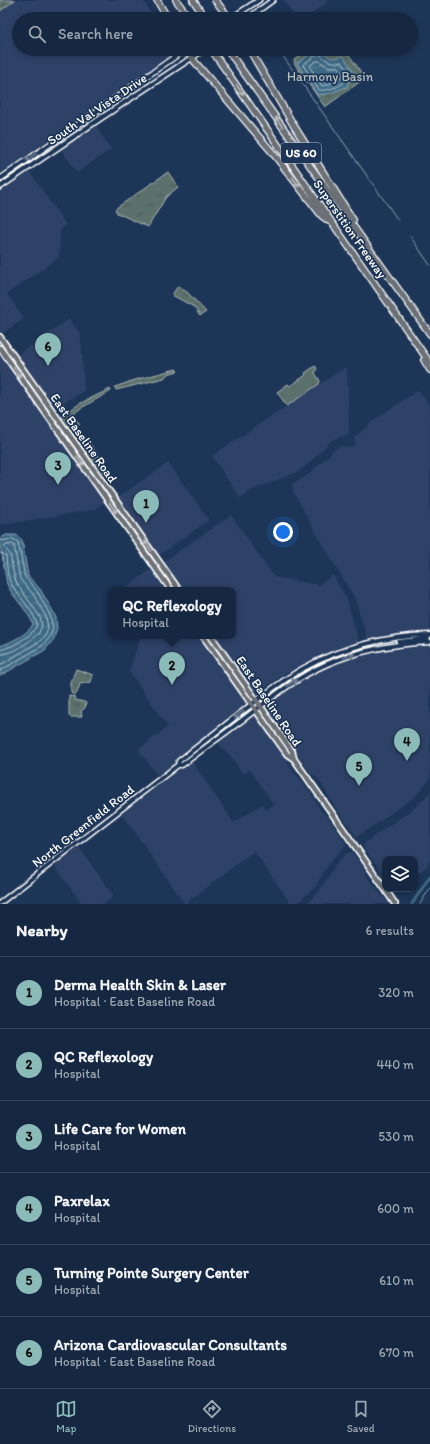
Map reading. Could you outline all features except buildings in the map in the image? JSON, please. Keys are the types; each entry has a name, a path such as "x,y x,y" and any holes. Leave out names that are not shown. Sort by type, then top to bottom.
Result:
{"highway":[{"path":"157,0 164,12"},
{"path":"176,0 185,12"},
{"path":"193,0 201,12"},
{"path":"215,0 224,12"},
{"name":"Superstition Freeway","path":"216,56 404,327"},
{"name":"Superstition Freeway","path":"232,56 430,334"},
{"path":"253,56 302,140 375,257"},
{"path":"192,58 290,173 322,216 335,227"},
{"path":"404,327 430,363"},
{"path":"404,327 430,370"}],"main road":[{"path":"241,12 259,0"},
{"path":"257,12 273,0"},
{"name":"South Val Vista Drive","path":"0,179 176,56"},
{"name":"South Val Vista Drive","path":"0,187 195,56"},
{"name":"East Baseline Road","path":"0,338 177,587"},
{"name":"East Baseline Road","path":"0,348 169,587"},
{"path":"124,523 129,519"},
{"path":"389,646 404,641 427,639 430,636"},
{"name":"North Greenfield Road","path":"178,765 179,761 257,700 301,670 336,654 359,646 387,639 430,636"},
{"name":"East Baseline Road","path":"206,639 287,754 294,759 382,885"},
{"name":"East Baseline Road","path":"213,639 292,751 294,759"},
{"path":"389,646 430,641"},
{"name":"North Greenfield Road","path":"0,903 178,765 182,764 293,683 326,665 356,653 389,646"},
{"path":"211,736 216,739"},
{"path":"192,751 197,753"},
{"name":"East Baseline Road","path":"387,892 396,904"}],"shaded area":[{"path":"15,0 143,0 150,12 12,12 12,56 171,56 115,94 85,117 71,123 0,173 0,11"},
{"path":"284,0 326,0 328,2 314,12 292,12"},
{"path":"95,125 111,149 77,173 62,149 64,146"},
{"path":"29,171 66,225 60,230 59,257 7,294 24,319 1,334 0,191"},
{"path":"69,319 81,335 84,391 55,408 16,356"},
{"path":"0,353 105,502 93,510 0,525"},
{"path":"347,366 349,435 332,440 298,472 252,490 240,498 212,456"},
{"path":"418,390 430,406 430,632 393,635 370,640 367,637 354,597 316,533 293,491 292,484 308,475 335,449 341,446 349,448 354,446 356,443 354,438 373,421"},
{"path":"168,463 209,520 159,555 155,553 117,498"},
{"path":"231,515 274,577 319,585 333,575 346,598 358,642 356,644 339,647 331,652 320,655 306,662 296,669 286,673 257,693 219,639 236,639 236,587 180,587 165,564 166,560"},
{"path":"153,570 166,587 126,587 149,571"},
{"path":"140,639 202,639 221,669 229,677 246,702 246,707 226,722 216,727 206,738 158,775 138,750 168,727 129,671"},
{"path":"430,645 430,778 424,787 413,798 357,837 335,807 319,780 309,771 267,711 266,705 295,685 328,667 386,649"},
{"path":"252,716 257,718 281,750 292,770 310,792 321,811 328,817 346,845 333,858 314,888 296,904 291,904 254,851 185,904 122,814 191,760 234,823 262,804 266,810 274,805 250,770 243,774 229,754 217,741"},
{"path":"430,792 430,860 425,868 418,873 418,856 382,856 382,871 364,849 363,844 418,805"},
{"path":"79,847 114,896 104,904 82,904 56,868 56,864"},
{"path":"351,852 363,867 368,878 389,904 310,904 308,902 320,890 338,861 347,853"}],"green space":[{"path":"0,0 15,0 0,11"},
{"name":"Harmony Basin","path":"299,56 350,56 365,78 325,107 294,63 294,60"},
{"path":"168,172 178,187 166,197 148,227 117,213 115,209"},
{"path":"178,286 188,293 206,312 200,316 194,307 172,295"},
{"path":"315,366 317,368 315,373 320,381 319,384 287,406 277,392 288,384 290,386 306,375 305,373"},
{"path":"176,369 178,371 168,374 164,378 116,390 115,387 135,380"},
{"path":"110,389 111,391 81,408 72,415 80,424 74,429 91,445 107,468 105,476 92,459 90,459 62,419 63,415 81,403"},
{"path":"76,669 93,675 91,682 80,684 77,693 74,695 71,693 71,682"},
{"path":"69,696 75,697 75,700 86,703 85,708 81,711 82,717 69,716"}],"water":[{"name":"Harmony Basin","path":"308,56 328,56 336,58 342,56 353,71 356,78 348,82 347,87 329,94 317,94 297,63"},
{"path":"6,535 16,535 22,540 28,576 40,589 54,613 57,628 54,639 45,650 0,676 0,646 23,635 31,628 33,624 7,584 0,544 1,538"}],"waterway":[{"path":"283,56 398,220"},
{"path":"410,236 430,265"},
{"path":"412,904 430,876"},
{"path":"420,904 430,888"}],"place":[{"name":"Arizona Cardiovascular Consultants","path":"48,366"},
{"name":"Life Care for Women","path":"58,485"},
{"name":"Derma Health Skin & Laser","path":"146,523"},
{"name":"QC Reflexology","path":"172,685"},
{"name":"Paxrelax","path":"407,761"},
{"name":"Turning Pointe Surgery Center","path":"359,786"}]}
